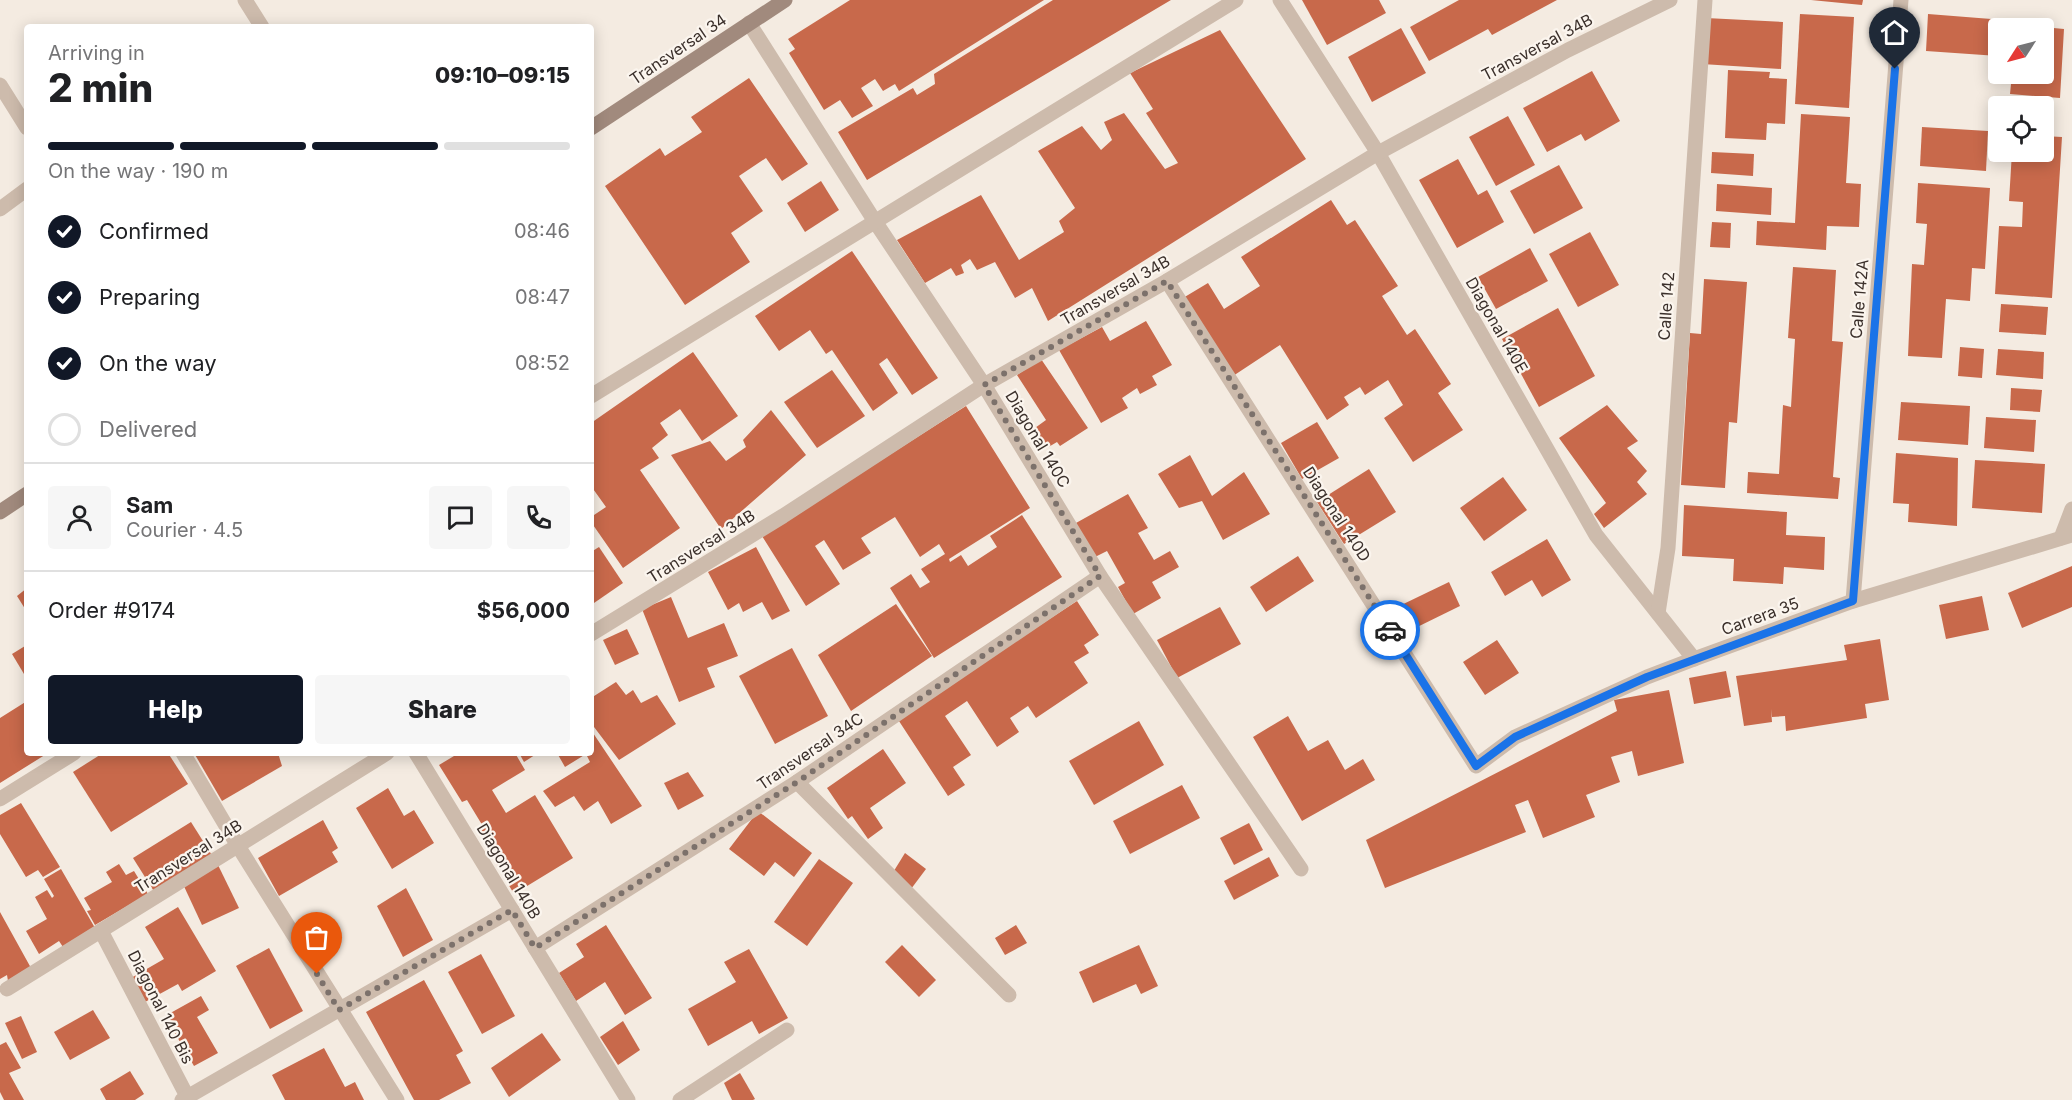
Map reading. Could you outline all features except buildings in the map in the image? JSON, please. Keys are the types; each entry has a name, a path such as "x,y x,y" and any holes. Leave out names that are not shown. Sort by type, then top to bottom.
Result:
{"street":[{"path":"245,0 260,24"},
{"name":"Transversal 34","path":"594,126 785,0"},
{"path":"594,394 874,220 1236,0"},
{"name":"Diagonal 140E","path":"1280,0 1378,153 1596,535 1694,659"},
{"name":"Transversal 34B","path":"594,631 783,516 984,385 1167,281 1378,153 1568,50 1670,0"},
{"name":"Calle 142","path":"1658,613 1668,548 1705,0"},
{"name":"Calle 142A","path":"1853,601 1901,0"},
{"name":"Diagonal 140C","path":"749,23 874,220 984,385 1100,576 1301,869"},
{"path":"0,85 24,123"},
{"path":"0,208 24,191"},
{"name":"Diagonal 140D","path":"1167,281 1476,766"},
{"path":"0,512 24,496"},
{"path":"2067,536 2072,509"},
{"name":"Carrera 35","path":"1476,766 1515,737 1647,677 1853,601 2067,536"},
{"name":"Transversal 34C","path":"535,948 797,782 1100,576"},
{"path":"0,799 69,756"},
{"path":"185,756 339,1010 397,1100"},
{"name":"Transversal 34B","path":"7,989 382,756"},
{"name":"Diagonal 140B","path":"418,756 628,1100"},
{"path":"797,782 1009,995"},
{"path":"186,1099 512,910"},
{"name":"Diagonal 140 Bis","path":"101,931 186,1099"},
{"path":"680,1100 787,1030"}],"way so far":[{"path":"317,974 339,1010 512,910 535,948 797,782 1100,576 984,385 1167,281 1390,630"}],"route":[{"path":"1390,630 1476,766 1515,737 1647,677 1853,601 1895,69"}]}
